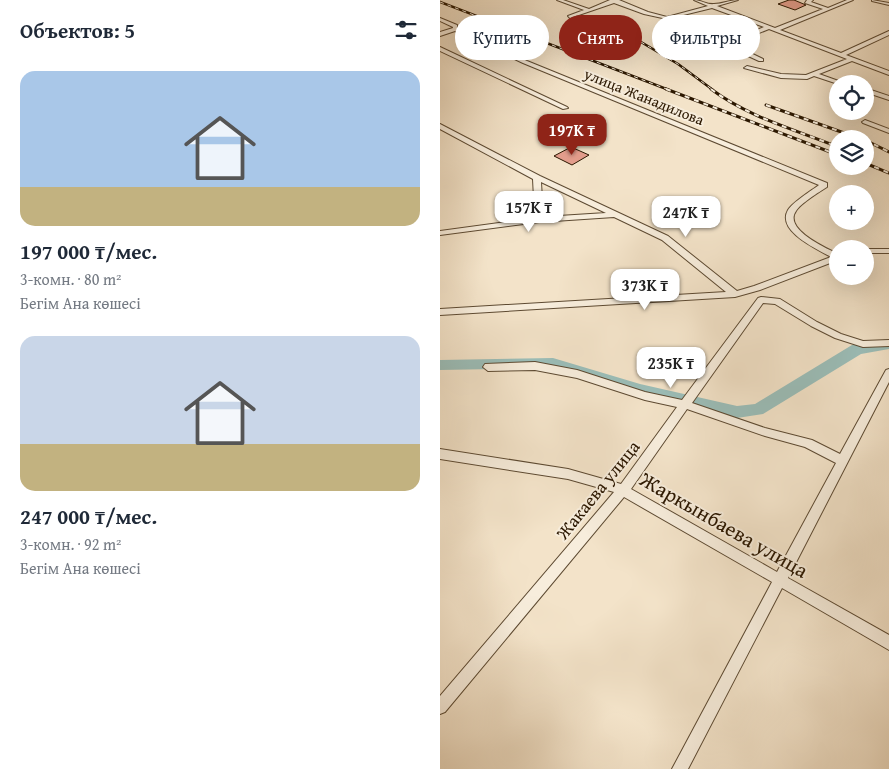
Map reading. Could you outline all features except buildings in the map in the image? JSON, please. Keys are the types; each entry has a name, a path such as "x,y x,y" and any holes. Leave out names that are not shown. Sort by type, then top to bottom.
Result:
{"street":[{"path":"559,0 588,10"},
{"path":"575,15 614,0 646,13 667,18 736,0"},
{"path":"696,0 889,73"},
{"path":"811,0 807,2 827,9"},
{"path":"775,30 850,0"},
{"path":"874,0 889,4"},
{"name":"улица Жанадилова","path":"440,20 455,26"},
{"path":"761,60 731,48 747,36 767,28"},
{"path":"440,34 455,29"},
{"path":"842,56 889,33"},
{"path":"440,48 565,108"},
{"path":"747,68 797,78 816,75 852,59"},
{"name":"улица Жанадилова","path":"522,60 824,185 792,210 788,216 789,222 796,232 829,252"},
{"path":"816,75 829,79"},
{"path":"874,93 889,98"},
{"path":"864,122 889,132"},
{"path":"440,126 537,178 665,238 735,294"},
{"path":"440,134 450,131"},
{"path":"537,178 539,220"},
{"path":"440,233 539,220 616,215"},
{"path":"874,251 889,251"},
{"path":"440,312 735,294 748,291 829,260"},
{"path":"748,291 756,294 761,300 777,301 814,324 855,342 863,344 889,342"},
{"name":"Жакаева улица","path":"440,707 623,490 761,300"},
{"path":"488,367 535,366 577,374 645,396 686,405 765,432 808,443 843,461"},
{"path":"680,769 889,373"},
{"name":"Жаркынбаева улица","path":"440,454 568,474 623,490 889,642"}],"waterway":[{"path":"440,365 553,363 640,390 737,412 758,410 857,349 889,344"}],"railway":[{"path":"440,2 669,90"},
{"path":"642,43 678,64 713,90"},
{"path":"666,89 829,152"},
{"path":"711,89 725,99 756,115 829,144"},
{"path":"766,105 836,130"},
{"path":"874,144 889,152"},
{"path":"874,167 889,173"}]}
